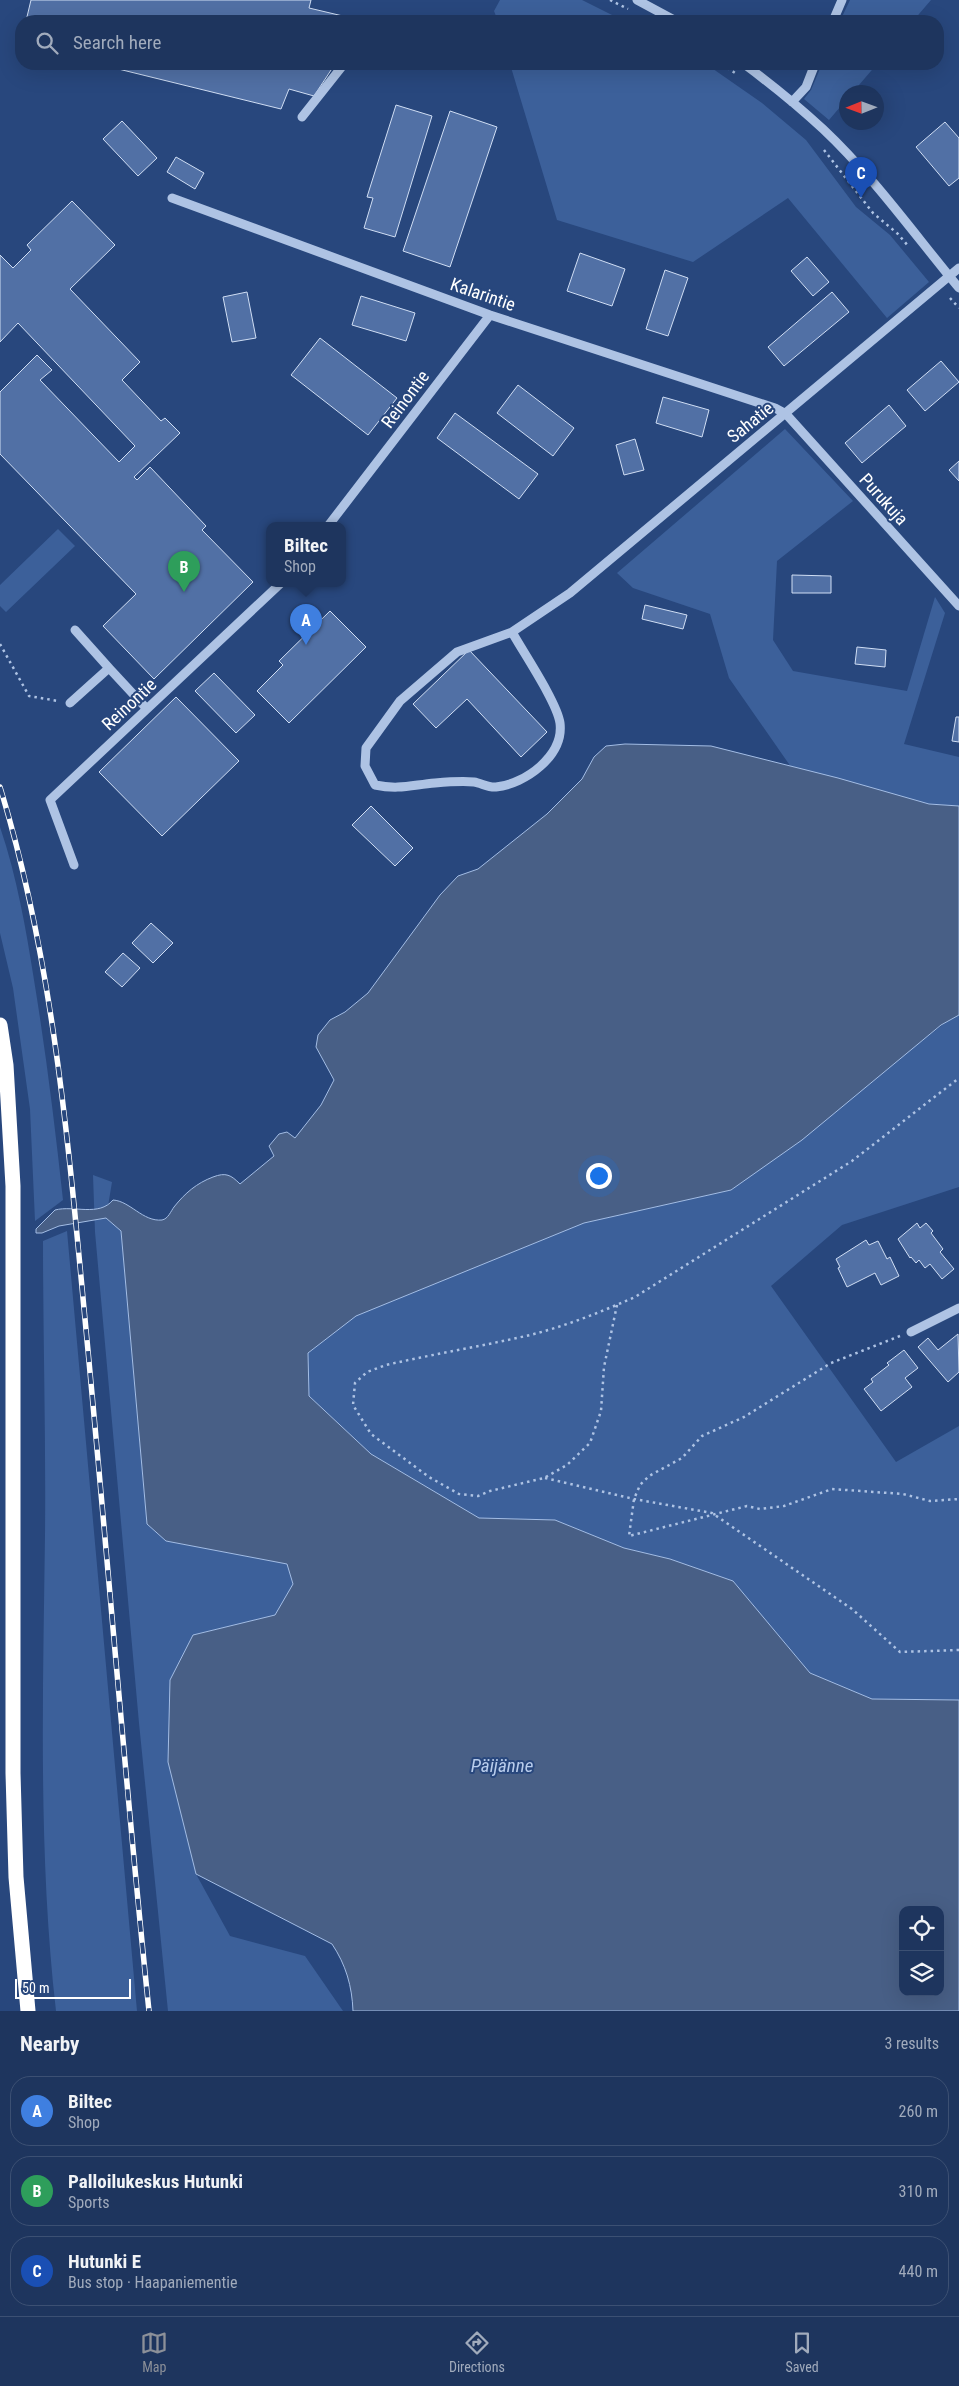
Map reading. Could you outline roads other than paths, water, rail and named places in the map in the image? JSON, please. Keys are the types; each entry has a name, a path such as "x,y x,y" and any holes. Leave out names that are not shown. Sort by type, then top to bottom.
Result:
{"highway":[{"path":"0,1025 7,1074 14,1186 13,1773 16,1877 28,2011"}],"street":[{"path":"637,0 665,15"},
{"path":"836,15 842,0"},
{"path":"302,117 339,70"},
{"path":"752,70 824,130 875,186 959,288"},
{"path":"792,102 806,87 812,70"},
{"name":"Kalarintie","path":"172,198 490,315 776,408 786,414"},
{"name":"Sahatie","path":"512,632 550,699 560,723 557,746 538,769 515,782 495,788 474,782 435,783 393,789 375,785 365,766 366,748 400,701 457,652 512,632 570,593 959,268"},
{"name":"Reinontie","path":"331,522 490,315"},
{"name":"Purukuja","path":"786,414 959,606"},
{"name":"Reinontie","path":"74,865 50,800 277,587"},
{"path":"75,630 147,709"},
{"path":"70,703 110,668"},
{"path":"911,1332 959,1308"}],"water":[{"name":"Päijänne","path":"625,744 711,746 838,778 929,804 959,806 959,1015 941,1025 802,1140 731,1190 584,1223 356,1316 308,1353 309,1396 371,1454 479,1518 555,1520 624,1548 670,1559 733,1581 810,1673 872,1699 959,1700 959,2011 353,2011 347,1976 332,1944 196,1874 168,1762 170,1680 193,1635 275,1615 293,1584 287,1564 166,1541 147,1524 121,1231 106,1218 59,1226 42,1233 36,1233 36,1229 55,1210 101,1208 113,1200 125,1204 149,1218 162,1220 168,1217 174,1207 187,1193 207,1179 218,1175 225,1175 240,1184 274,1156 269,1146 279,1134 287,1132 295,1138 321,1105 334,1080 316,1047 318,1035 330,1020 345,1012 368,993 440,895 458,876 478,869 547,814 582,779 594,757 606,746"}],"railway":[{"path":"0,787 18,852 46,984 65,1118 149,2011"}],"place":[{"name":"Hutunki E","path":"861,198"},
{"name":"Palloilukeskus Hutunki","path":"184,592"},
{"name":"Biltec","path":"306,645"}]}
